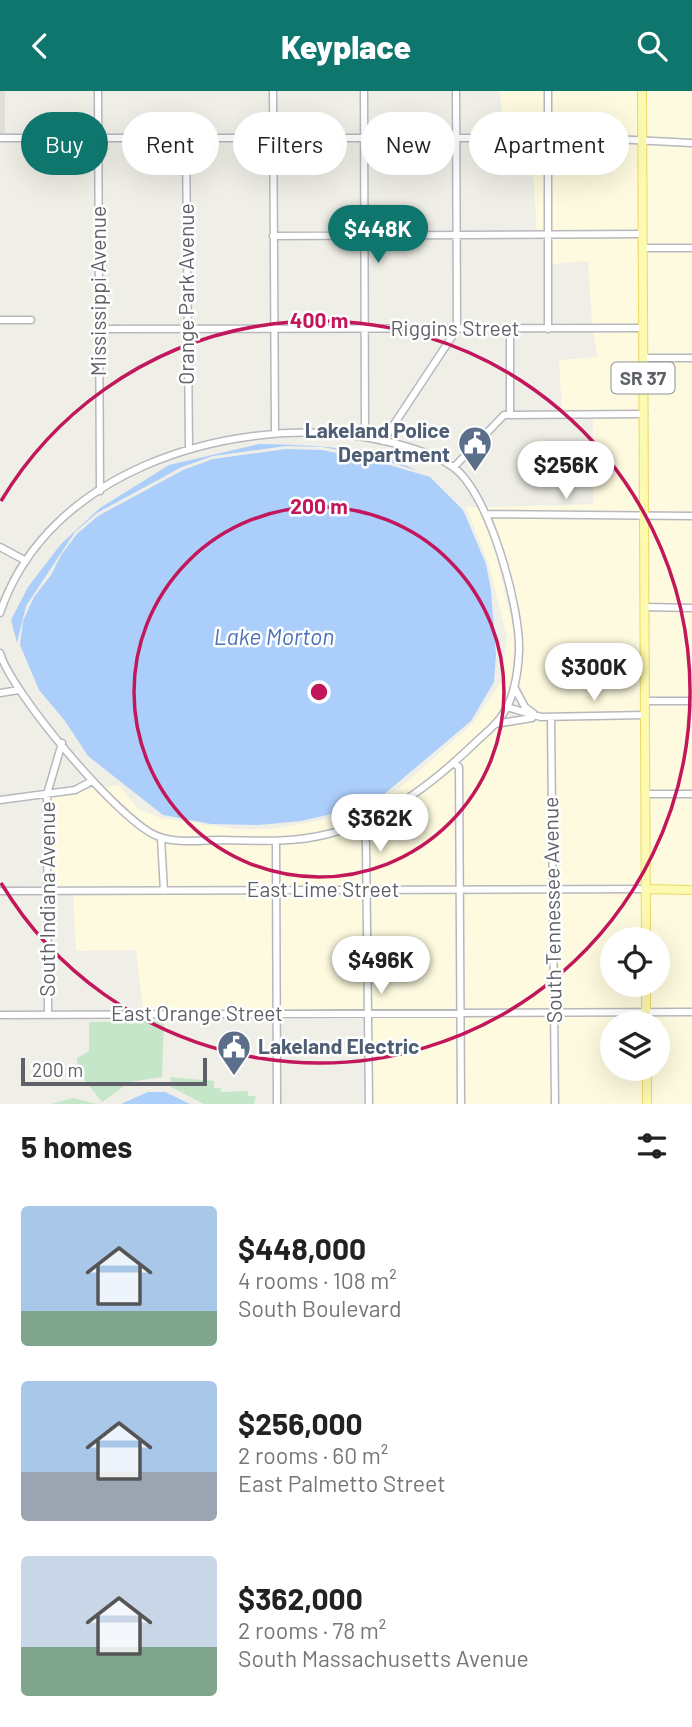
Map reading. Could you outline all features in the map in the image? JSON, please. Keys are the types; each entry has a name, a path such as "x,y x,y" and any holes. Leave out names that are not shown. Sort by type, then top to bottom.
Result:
{"main road":[{"name":"SR 37","path":"642,91 646,927"},
{"path":"646,889 692,890"},
{"path":"647,1081 647,1104"}],"street":[{"name":"Mississippi Avenue","path":"97,91 97,112"},
{"path":"273,91 273,112"},
{"path":"364,91 364,112"},
{"path":"383,441 457,329 456,91"},
{"path":"548,91 548,112"},
{"path":"0,138 21,138"},
{"path":"455,138 469,138"},
{"path":"629,141 692,143"},
{"name":"Mississippi Avenue","path":"97,175 100,491"},
{"name":"Orange Park Avenue","path":"186,175 189,448"},
{"path":"273,175 275,432"},
{"path":"365,175 365,437"},
{"path":"548,175 548,329"},
{"path":"273,236 642,234"},
{"path":"642,248 692,248"},
{"path":"0,320 31,320"},
{"path":"510,328 510,415"},
{"name":"Riggins Street","path":"99,329 643,328"},
{"path":"643,358 692,358"},
{"path":"454,467 504,415 644,414"},
{"path":"0,613 7,592 26,561 62,521 100,491 152,462 189,448 234,437 275,432 324,432 365,437 429,455 454,467 474,488 487,515 509,591 518,636 514,687 508,706 495,723 453,763 407,800 362,823 331,834 276,842 161,838 149,832 92,781 19,690 7,673 0,653"},
{"path":"487,515 692,516"},
{"path":"0,547 26,561"},
{"path":"645,607 692,608"},
{"path":"514,687 528,710 541,717"},
{"path":"0,693 19,690"},
{"path":"645,701 692,701"},
{"path":"508,706 541,717"},
{"path":"495,723 541,717 645,715"},
{"name":"South Tennessee Avenue","path":"551,717 555,1104"},
{"name":"South Indiana Avenue","path":"48,1015 47,794 62,743"},
{"path":"453,763 459,767 461,1104"},
{"path":"0,800 75,790 92,781"},
{"path":"646,794 692,795"},
{"path":"362,823 366,834 369,1104"},
{"path":"161,838 164,891"},
{"path":"276,842 277,1104"},
{"name":"East Lime Street","path":"0,891 646,889"},
{"name":"East Orange Street","path":"670,1012 692,1012"},
{"name":"East Orange Street","path":"0,1015 600,1013"}],"shaded area":[{"path":"0,91 5,91 5,133 0,137"},
{"path":"500,91 544,91 544,112 501,112"},
{"path":"551,91 638,91 639,137 629,137 629,112 551,112"},
{"path":"645,91 692,91 692,140 645,138"},
{"path":"629,144 639,144 639,231 552,232 551,175 629,175"},
{"path":"645,145 692,147 692,245 646,245"},
{"path":"533,175 545,175 545,231 537,232"},
{"path":"639,238 640,324 592,325 588,261 552,264 552,239"},
{"path":"646,252 692,252 692,354 646,354"},
{"path":"640,331 641,410 562,411 559,360 598,357 593,332"},
{"path":"646,361 692,361 692,512 648,512"},
{"path":"641,417 641,511 489,511 487,507 593,504 593,419"},
{"path":"466,507 480,507 495,550 515,636 512,678 499,715 452,759 405,797 351,824 310,834 276,838 171,836 151,829 104,787 119,785 138,809 161,818 236,829 271,829 350,815 400,788 473,723 501,682 507,637 488,562"},
{"path":"492,518 641,518 642,711 544,713 528,705 518,681 521,635"},
{"path":"648,519 692,520 692,605 648,604"},
{"path":"648,611 692,612 692,697 648,697"},
{"path":"692,704 692,791 649,790 648,705"},
{"path":"642,718 643,885 556,885 554,720"},
{"path":"548,720 550,885 462,886 462,767 458,763 496,727"},
{"path":"453,768 456,769 456,886 370,886 366,825 408,803"},
{"path":"95,788 147,835 158,841 161,887 51,888 50,797"},
{"path":"649,798 692,798 692,886 650,885"},
{"path":"360,828 363,886 280,887 280,845 331,837"},
{"path":"165,842 273,845 274,887 167,887"},
{"path":"550,892 550,1009 464,1010 462,893"},
{"path":"556,892 643,893 643,927 600,927 600,997 643,997 643,1009 557,1009"},
{"path":"363,893 364,1010 281,1010 280,894"},
{"path":"370,893 456,893 457,1010 371,1010"},
{"path":"650,893 692,893 692,1009 650,1009 650,997 670,997 670,927 650,927"},
{"path":"274,894 274,1009 143,1010 136,950 76,951 73,895"},
{"path":"550,1016 552,1104 464,1104 464,1017"},
{"path":"557,1016 600,1016 600,1081 644,1081 644,1104 558,1104"},
{"path":"670,1016 692,1016 692,1104 651,1104 650,1081 670,1081"},
{"path":"371,1017 457,1017 458,1104 372,1104"}],"green space":[{"path":"164,1021 162,1077 130,1082 102,1102 77,1070 77,1058 89,1051 89,1022"},
{"path":"170,1077 214,1081 214,1088 221,1088 221,1092 248,1091 248,1096 256,1096 254,1104 204,1104 171,1087"},
{"path":"73,1098 97,1104 51,1104"}],"water":[{"path":"259,444 320,446 360,452 379,456 418,471 374,457 323,447 286,446 213,456 182,467 97,513 75,532 26,606 17,643 11,620 28,587 61,544 100,508 169,465"},
{"name":"Lake Morton","path":"286,449 322,450 373,460 430,477 463,510 486,564 491,590 496,655 494,682 471,721 382,796 363,807 301,821 259,825 211,824 163,815 88,756 65,721 39,690 20,645 23,621 34,597 51,575 61,555 77,534 98,516 183,470 213,459"},
{"path":"148,1092 165,1092 190,1104 121,1104"}],"place":[{"name":"Lakeland Police Department","path":"475,473"},
{"name":"Lakeland Electric","path":"234,1077"}]}
